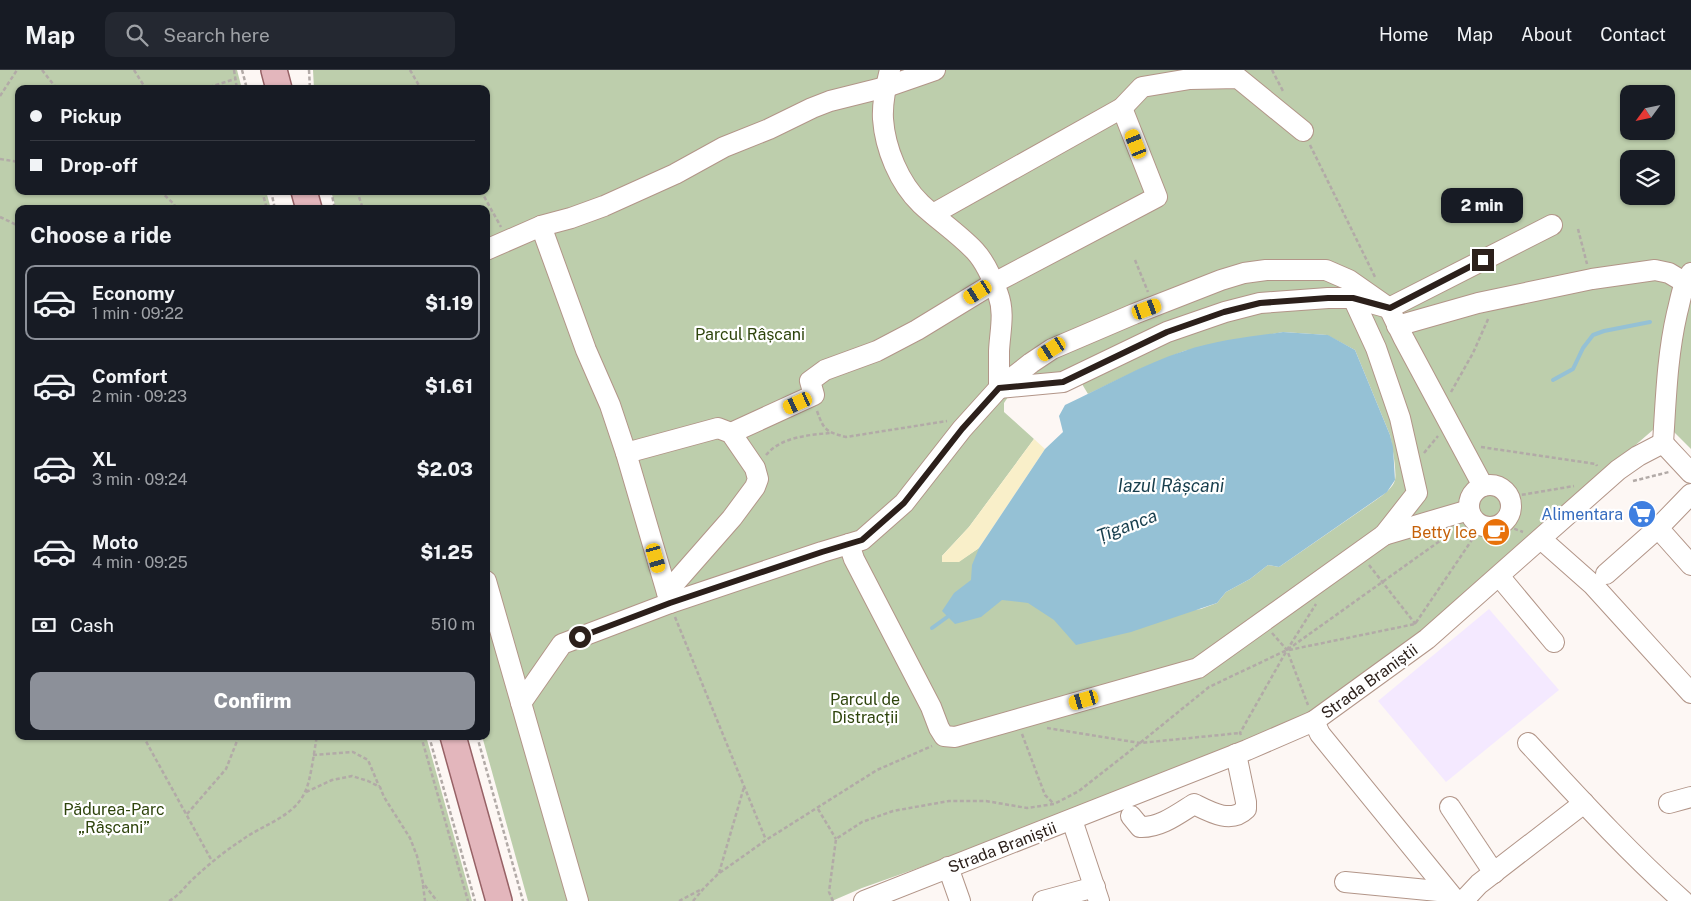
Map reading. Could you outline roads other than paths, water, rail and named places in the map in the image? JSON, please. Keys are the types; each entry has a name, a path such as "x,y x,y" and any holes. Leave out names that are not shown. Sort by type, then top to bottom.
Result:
{"main road":[{"path":"274,70 277,85"},
{"path":"455,740 499,901"}],"street":[{"path":"490,248 542,226 604,206 675,174 724,146 770,129 812,108 888,78 935,70"},
{"path":"888,78 883,118 891,154 908,189 919,203 976,252 994,283 1003,308 999,350 999,388"},
{"path":"932,214 1122,108 1142,87 1190,79 1238,78 1303,131"},
{"path":"732,433 814,395 810,381 825,370 868,355 899,340 994,283 1158,197 1122,108"},
{"path":"1393,317 1552,225"},
{"path":"542,226 586,350 610,405 626,453 668,598"},
{"path":"521,702 562,644 668,598 862,540 904,503 973,417 999,388 1031,363 1052,349 1134,314 1244,273 1266,270 1326,270 1349,280 1393,317 1483,486"},
{"path":"999,388 1063,382 1167,332 1224,312 1251,305 1291,300 1353,298 1393,317 1498,299 1592,279 1655,270 1688,278 1672,338 1665,396 1663,443 1688,470"},
{"path":"849,544 854,559 931,706 944,736 955,737 1198,668 1384,536 1417,493 1400,418 1376,348 1353,298"},
{"path":"626,453 718,428 732,433 755,468 758,479 749,495 668,598"},
{"name":"Strada Braniștii","path":"864,901 1068,821 1241,746 1314,721 1427,639 1605,481 1638,456 1663,443"},
{"path":"1384,536 1484,520 1509,514 1511,508 1509,497 1506,492 1495,486 1483,486 1470,498 1484,520"},
{"path":"1606,574 1658,528 1691,494"},
{"path":"1658,528 1691,565"},
{"path":"1541,539 1593,586 1691,694"},
{"path":"1499,576 1554,642"},
{"path":"490,595 578,901"},
{"path":"1314,721 1320,734 1455,898"},
{"path":"1528,742 1584,804 1654,875 1683,901"},
{"path":"1130,816 1140,827 1148,827 1165,822 1194,804 1223,816 1242,814 1246,809 1246,802 1241,746"},
{"path":"1669,803 1691,797"},
{"path":"1345,882 1455,898 1479,884 1584,804"},
{"path":"1450,806 1494,873"},
{"path":"1043,901 1097,894 1068,821"},
{"path":"948,868 960,901"}],"water":[{"name":"Iazul Râșcani","path":"1283,332 1328,335 1355,350 1390,435 1393,447 1395,480 1387,492 1279,567 1268,565 1250,579 1226,592 1217,603 1131,632 1076,645 1054,620 1028,603 1002,600 981,617 955,624 942,611 954,593 971,580 972,565 979,548 1045,449 1063,432 1059,416 1065,405 1169,356 1221,341"}],"waterway":[{"name":"Țîganca","path":"1553,380 1573,369 1583,348 1593,335 1650,322"},
{"name":"Țîganca","path":"932,628 950,615"}],"place":[{"name":"Alimentara","path":"1642,514"},
{"name":"Betty Ice","path":"1496,532"}],"park label":[{"name":"Parcul Râșcani","path":"750,334"},
{"name":"Parcul de Distracții","path":"865,708"},
{"name":"Pădurea-Parc „Râșcani”","path":"114,818"}]}
